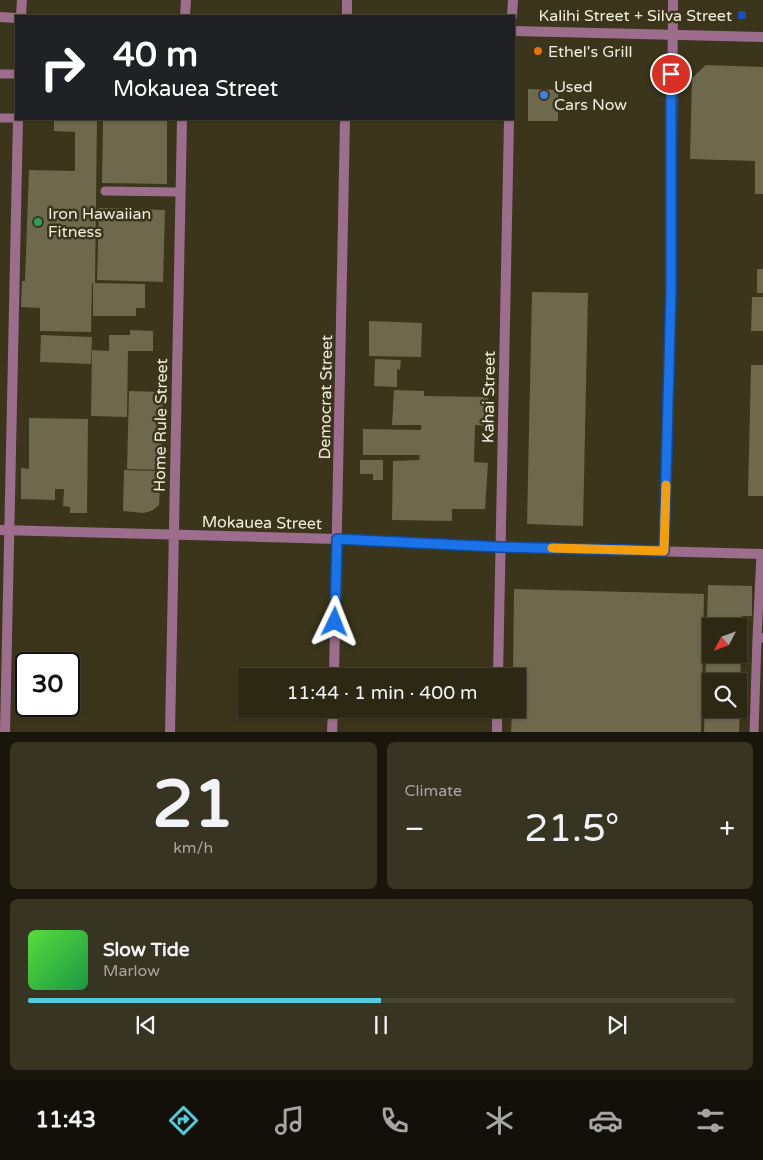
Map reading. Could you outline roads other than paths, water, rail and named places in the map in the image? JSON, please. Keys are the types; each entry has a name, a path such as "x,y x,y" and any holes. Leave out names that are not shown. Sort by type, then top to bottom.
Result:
{"street":[{"path":"21,15 22,0"},
{"path":"185,15 186,0"},
{"path":"347,0 347,15"},
{"path":"512,0 512,15"},
{"path":"664,551 671,291 673,0"},
{"path":"0,17 15,18"},
{"path":"515,31 763,37"},
{"path":"5,732 5,530 17,120"},
{"name":"Home Rule Street","path":"170,732 179,192 182,120"},
{"name":"Democrat Street","path":"334,668 345,120"},
{"name":"Kahai Street","path":"498,668 509,120"},
{"name":"Mokauea Street","path":"5,530 337,539 499,547 762,554"},
{"path":"332,732 333,718"},
{"path":"497,718 497,732"}],"lane":[{"path":"0,74 15,74"},
{"path":"0,118 15,118"},
{"path":"105,191 179,192"},
{"path":"754,732 760,638 762,554"}],"place":[{"name":"Kalihi Street + Silva Street","path":"742,15"},
{"name":"Ethel's Grill","path":"538,51"},
{"name":"Used Cars Now","path":"544,95"},
{"name":"Iron Hawaiian Fitness","path":"38,222"}]}
